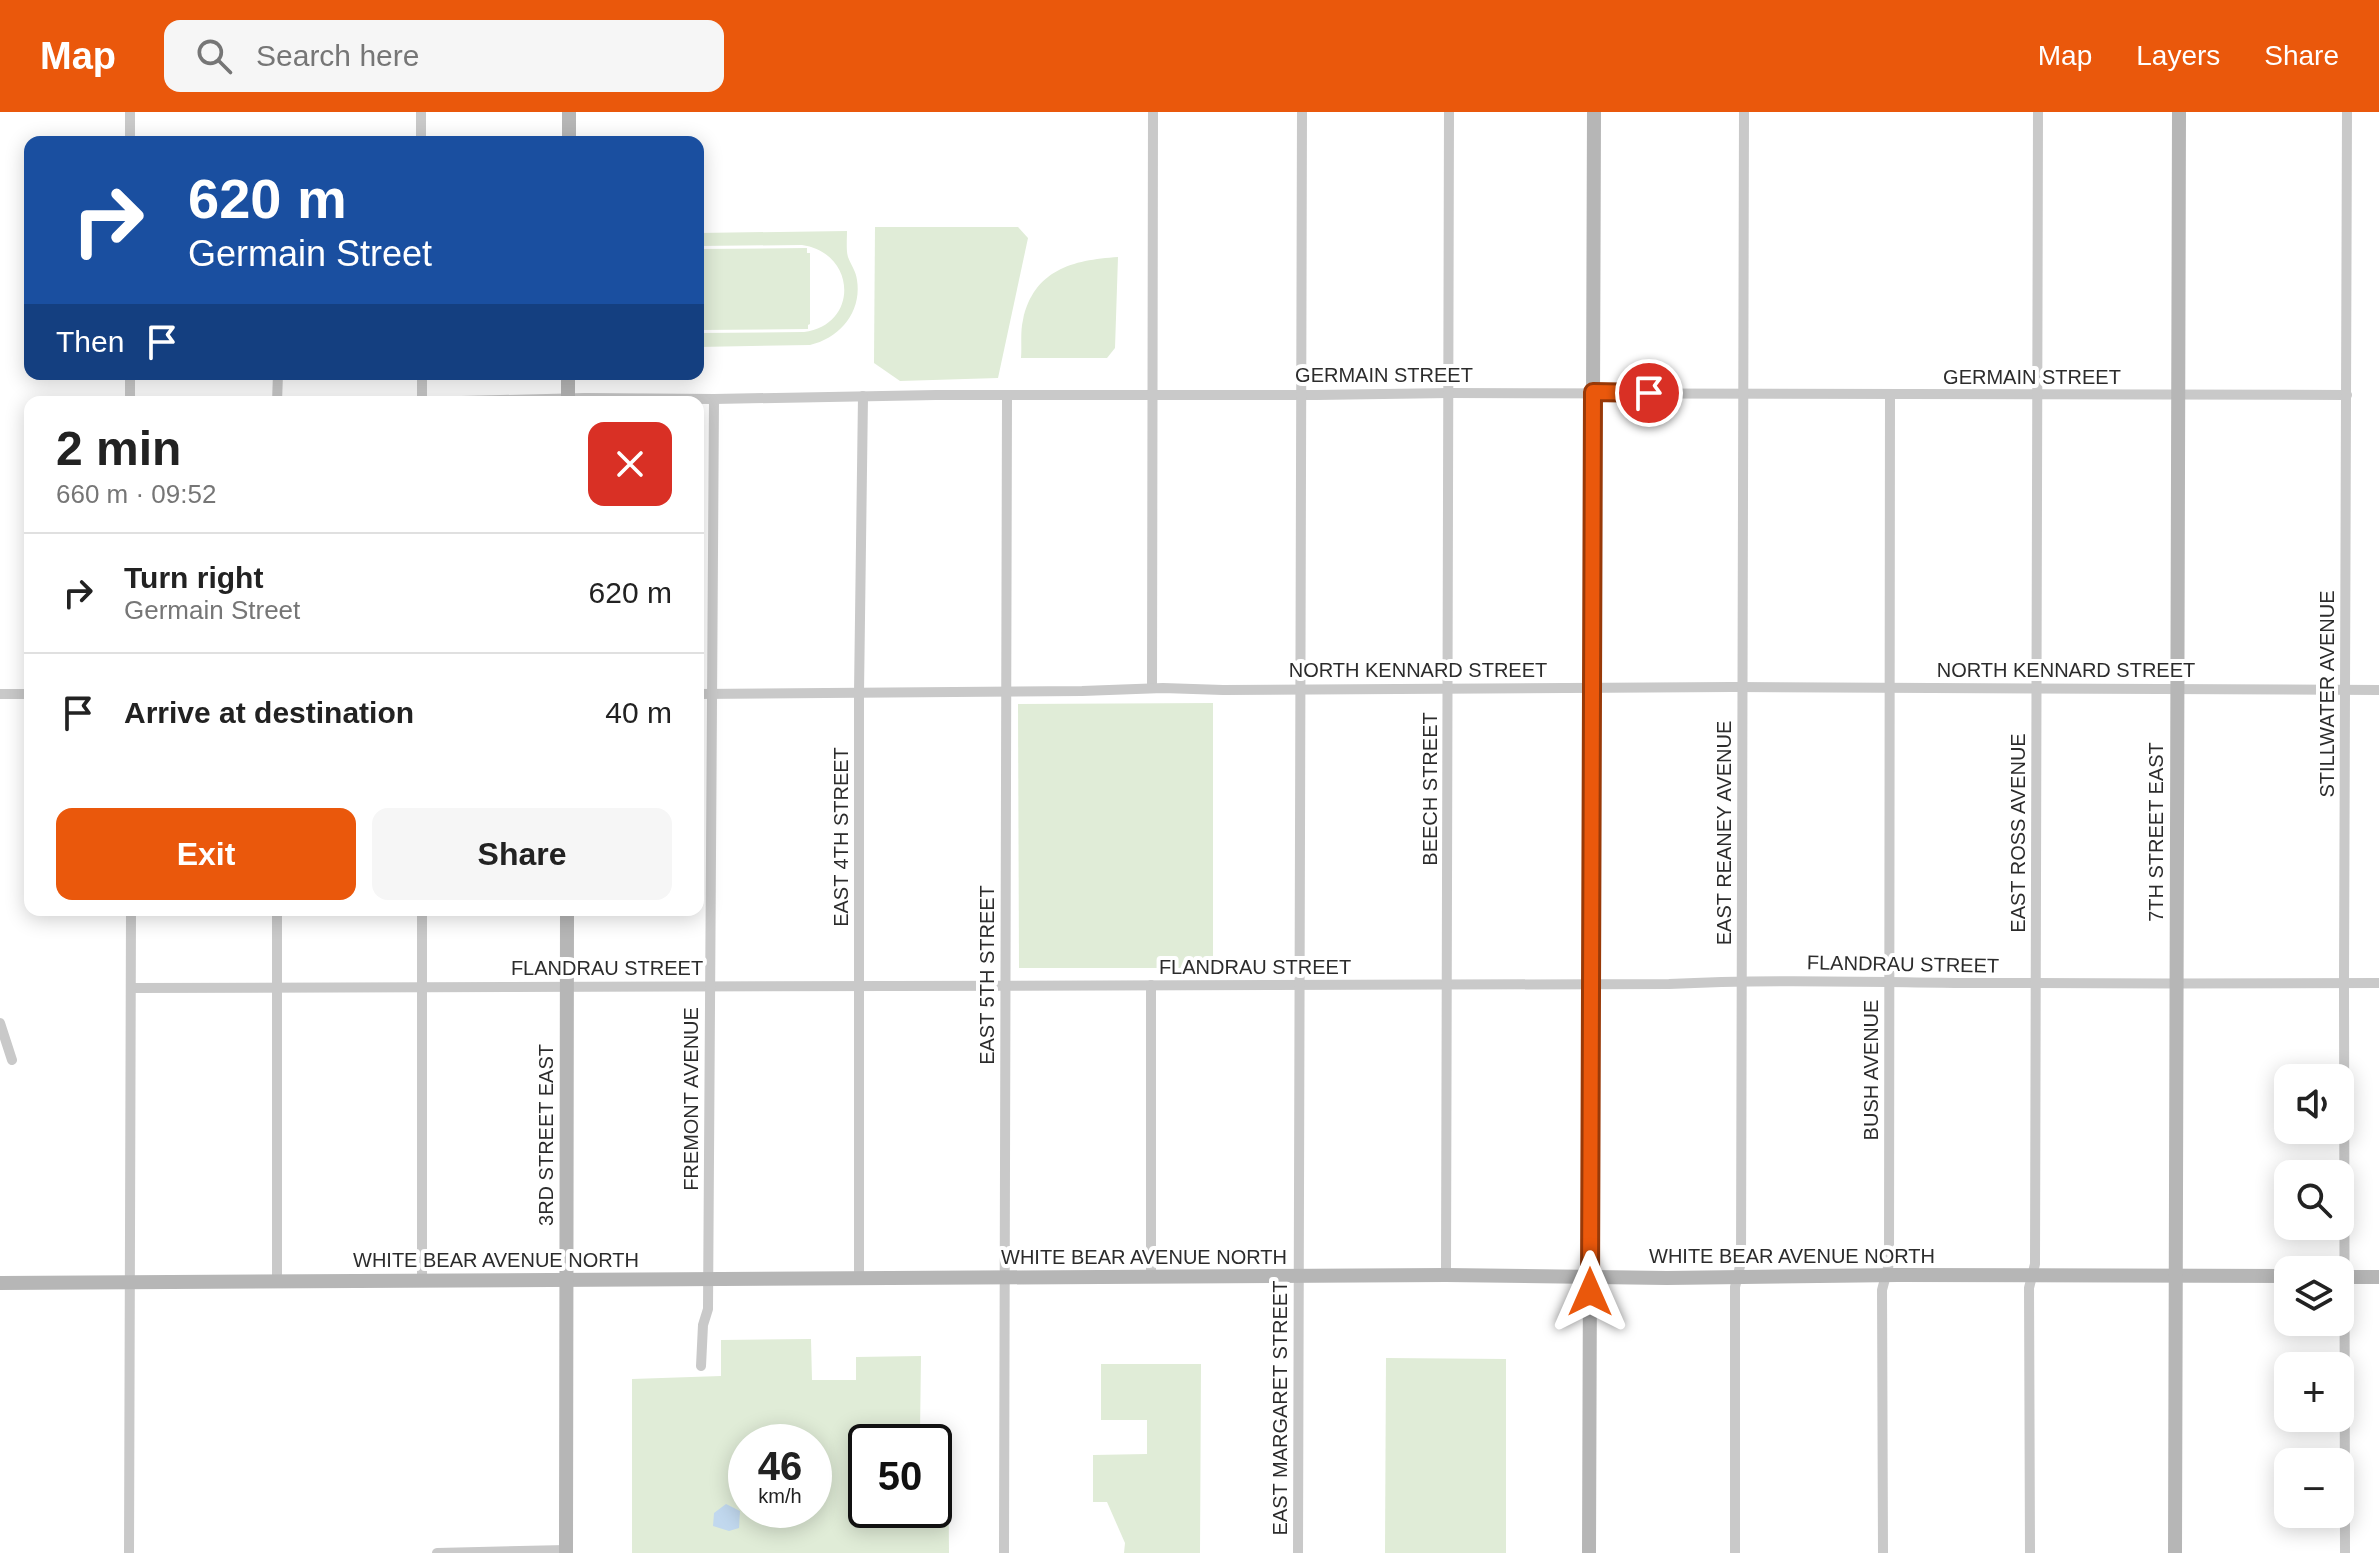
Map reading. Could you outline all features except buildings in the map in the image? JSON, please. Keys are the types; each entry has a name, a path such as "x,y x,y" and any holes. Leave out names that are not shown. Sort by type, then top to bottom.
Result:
{"main road":[{"path":"569,112 569,136"},
{"path":"1589,1553 1594,112"},
{"name":"7TH STREET EAST","path":"2175,1553 2179,112"},
{"name":"3RD STREET EAST","path":"566,1551 567,916"},
{"name":"WHITE BEAR AVENUE NORTH","path":"0,1283 1446,1275 1667,1278 2274,1276"},
{"path":"2354,1277 2379,1277"}],"street":[{"path":"130,112 130,136"},
{"path":"421,112 421,136"},
{"path":"1152,688 1153,112"},
{"name":"EAST MARGARET STREET","path":"1298,1553 1302,112"},
{"name":"BEECH STREET","path":"1446,1275 1449,112"},
{"name":"EAST REANEY AVENUE","path":"1735,1553 1735,1287 1741,1262 1744,112"},
{"name":"EAST ROSS AVENUE","path":"2030,1553 2029,1288 2035,1264 2038,112"},
{"name":"STILLWATER AVENUE","path":"2342,1256 2347,112"},
{"name":"GERMAIN STREET","path":"704,399 1593,392 2347,395"},
{"name":"BUSH AVENUE","path":"1883,1553 1882,1290 1889,1264 1890,394"},
{"name":"EAST 4TH STREET","path":"859,1277 859,692 863,396"},
{"name":"EAST 5TH STREET","path":"1004,1553 1007,396"},
{"name":"FREMONT AVENUE","path":"701,1366 703,1325 708,1309 714,399"},
{"name":"NORTH KENNARD STREET","path":"704,694 1592,687 2379,690"},
{"path":"0,694 24,694"},
{"path":"129,1553 131,916"},
{"path":"277,916 277,1282"},
{"path":"422,916 422,1281"},
{"name":"FLANDRAU STREET","path":"131,988 1742,981 2379,983"},
{"path":"1151,985 1151,1278"},
{"path":"0,1023 12,1060"},
{"name":"STILLWATER AVENUE","path":"2343,1336 2345,1553"},
{"path":"437,1553 566,1551"}],"green space":[{"path":"875,227 1018,227 1028,238 998,378 900,381 874,363"},
{"path":"847,231 847,254 858,292 847,322 831,336 810,345 704,347 704,333 804,332 822,327 835,317 842,304 844,289 841,274 833,261 820,251 802,245 704,246 704,233"},
{"path":"807,248 807,253 810,253 808,329 704,330 704,249"},
{"path":"1118,257 1115,348 1107,358 1021,358 1023,320 1036,289 1057,271 1071,265"},
{"path":"1213,703 1213,968 1019,968 1018,704"},
{"path":"811,1339 812,1380 856,1380 856,1357 921,1356 920,1424 848,1424 848,1528 949,1528 949,1553 632,1553 632,1379 721,1376 721,1340"},
{"path":"1386,1358 1506,1359 1506,1553 1385,1553"},
{"path":"1101,1364 1201,1364 1200,1553 1124,1553 1125,1543 1107,1502 1093,1502 1093,1455 1147,1454 1147,1420 1101,1420"}],"water":[{"path":"728,1505 728,1528 739,1528 729,1531 713,1526 714,1513"}],"route":[{"path":"1590,1292 1593,392 1649,393"}]}
